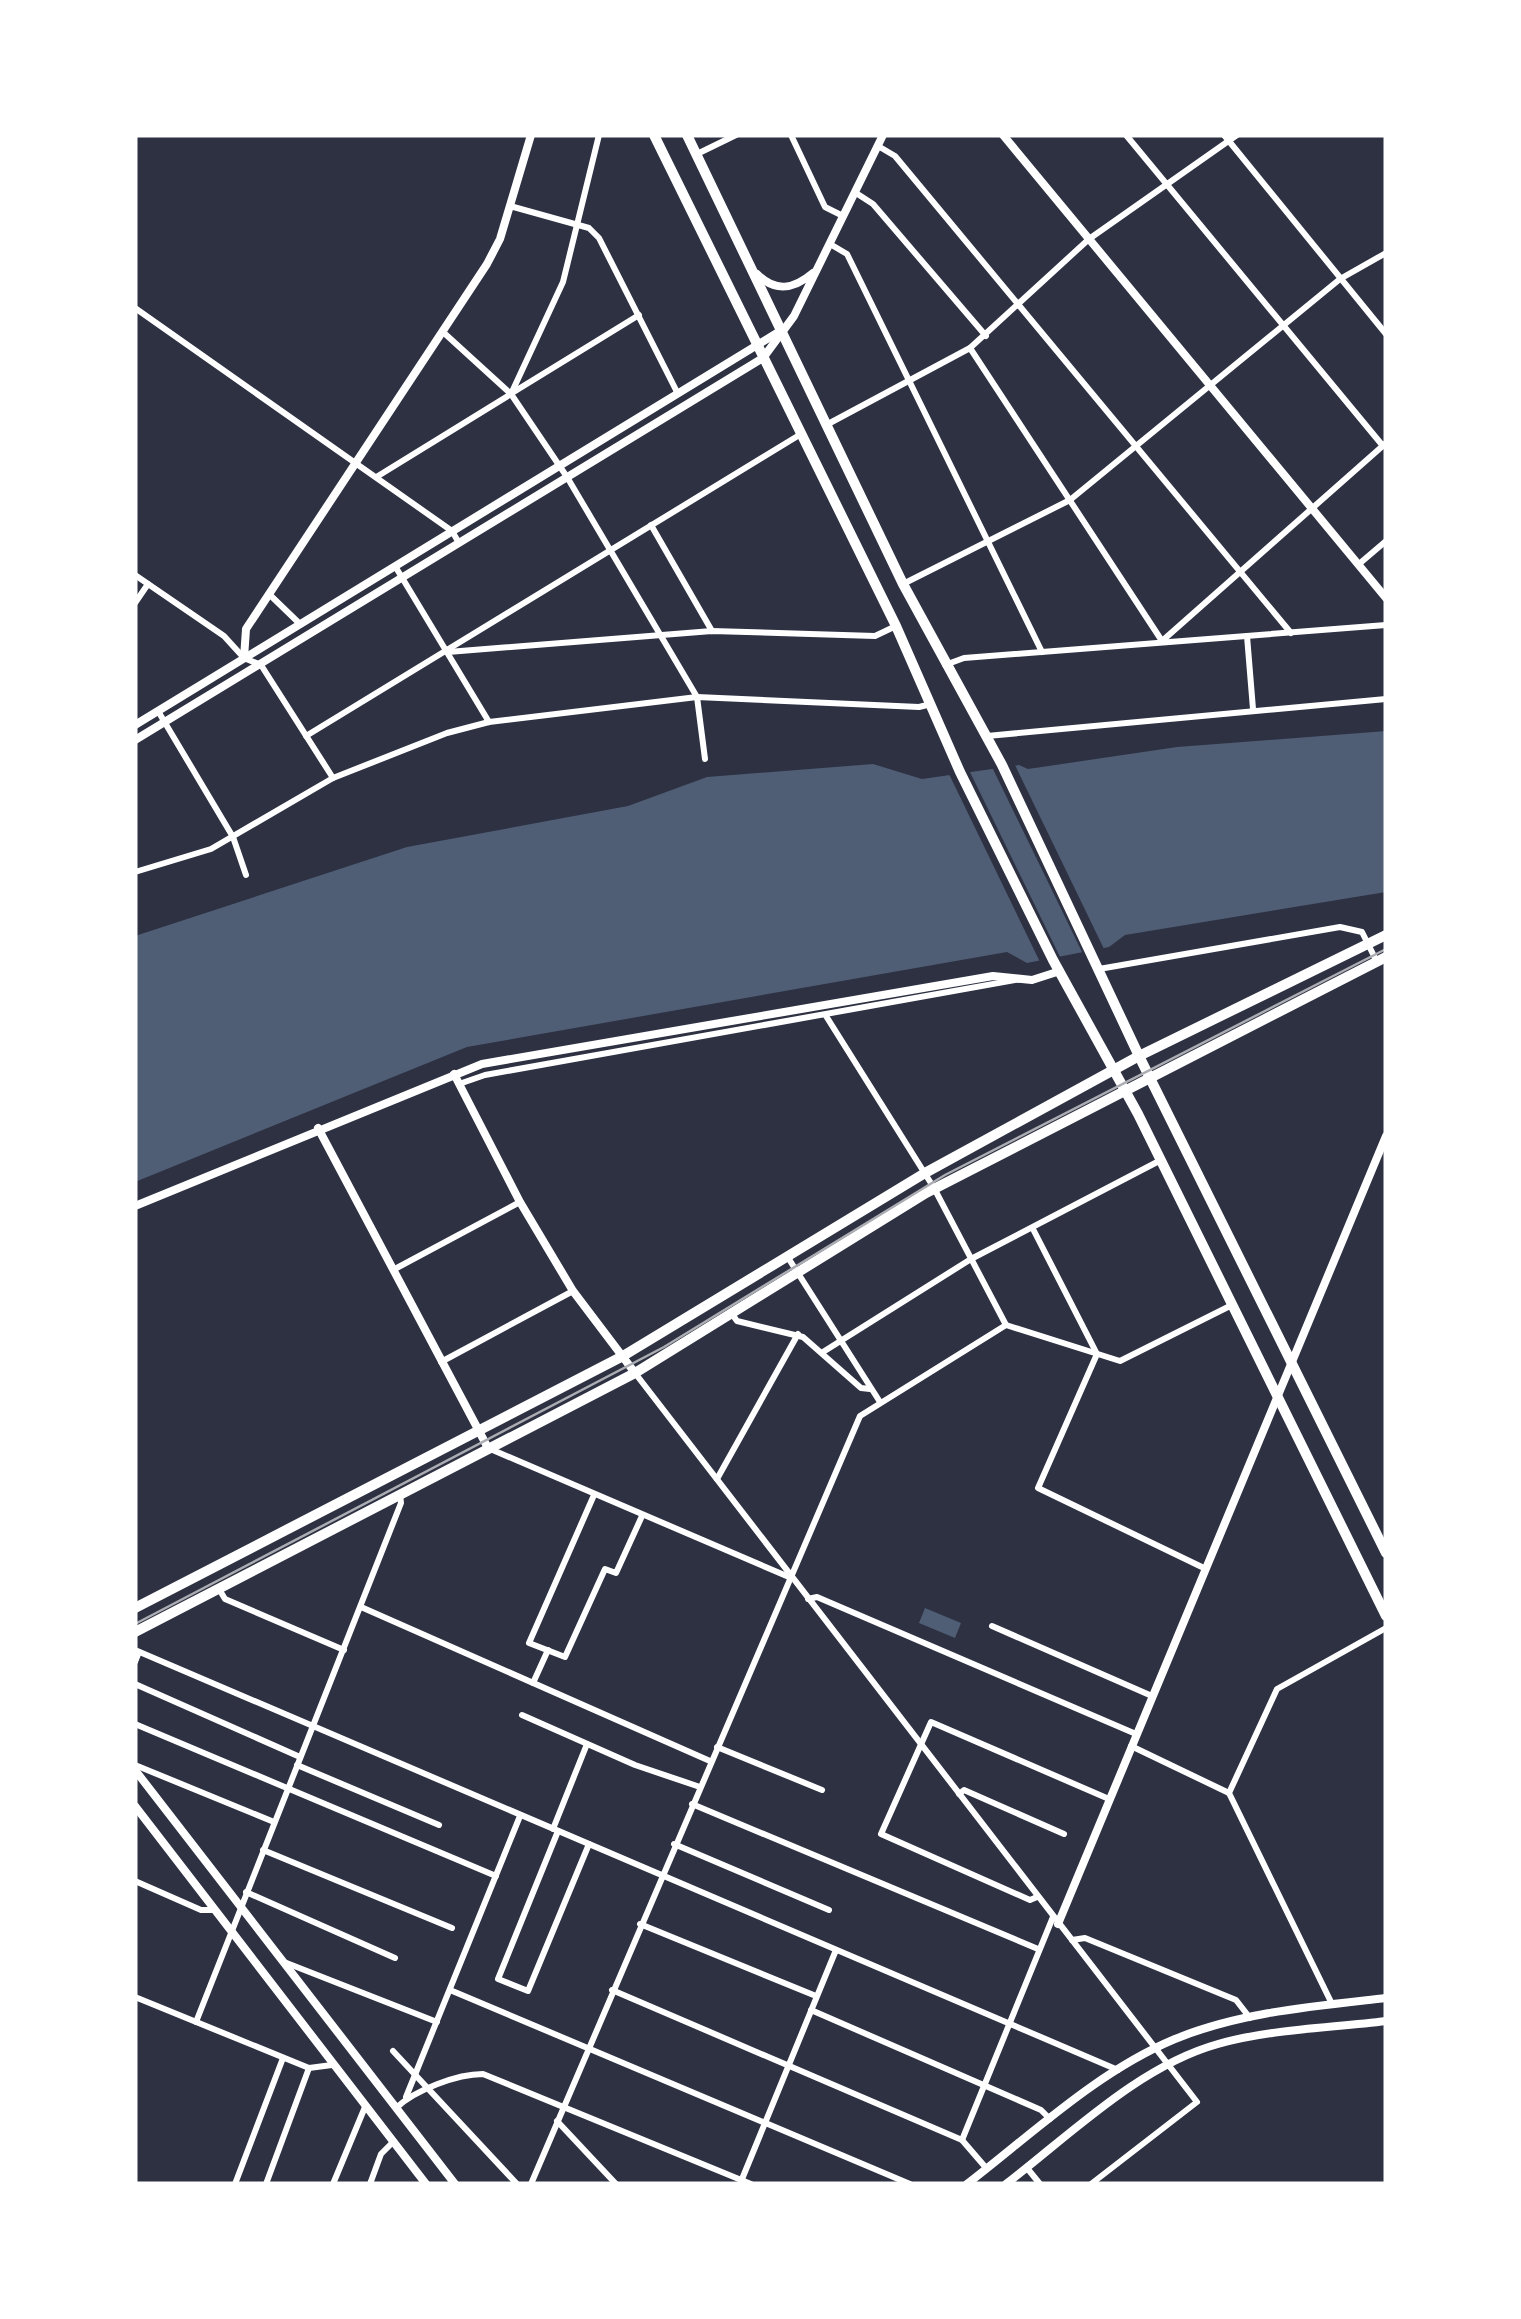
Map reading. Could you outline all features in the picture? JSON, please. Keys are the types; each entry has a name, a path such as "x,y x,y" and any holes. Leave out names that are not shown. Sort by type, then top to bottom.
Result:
{"main road":[{"path":"654,135 896,626 960,772 1053,960 1126,1090 1386,1616"},
{"path":"687,135 904,584 1002,765 1093,952 1138,1056 1290,1361 1382,1534 1386,1553"},
{"path":"135,1608 623,1356 925,1173 1138,1056 1386,935"},
{"path":"135,1632 635,1373 934,1188 1381,958"}],"street":[{"path":"244,658 246,629 487,264 510,206 531,135"},
{"path":"510,394 548,320 600,135"},
{"path":"697,154 736,135"},
{"path":"792,135 825,207 843,216"},
{"path":"781,331 755,343 135,725 138,738 762,358 781,331 816,270 883,135"},
{"path":"1003,135 1386,598"},
{"path":"1126,135 1384,445 1162,641"},
{"path":"828,424 970,348 1089,239 1226,138 1237,135"},
{"path":"1226,138 1386,334"},
{"path":"878,146 895,156 1139,444 1291,632"},
{"path":"856,192 873,204 986,336"},
{"path":"510,206 578,224 599,238 677,392"},
{"path":"830,244 847,254 1042,652"},
{"path":"904,584 1070,500 1340,279 1386,253"},
{"path":"750,266 767,284 778,288 792,287 816,270"},
{"path":"135,308 378,476 452,531 459,543"},
{"path":"378,476 639,315"},
{"path":"443,332 510,394 567,477 698,697 705,759"},
{"path":"970,348 1162,641"},
{"path":"306,736 801,434"},
{"path":"651,525 712,631"},
{"path":"1359,564 1386,541"},
{"path":"395,566 489,722"},
{"path":"135,575 224,636 244,658 261,665 333,778"},
{"path":"135,603 148,584"},
{"path":"269,594 300,624"},
{"path":"945,665 964,658 1386,625"},
{"path":"447,652 712,631 876,636 896,626"},
{"path":"1247,636 1252,710"},
{"path":"135,872 191,857 333,778 448,733 489,722 698,697 918,707 931,704"},
{"path":"987,736 1386,699"},
{"path":"158,711 233,837 246,875"},
{"path":"1099,969 1340,927 1362,932 1381,958"},
{"path":"459,1084 599,1054 1060,972"},
{"path":"135,1206 454,1074 503,1060 994,976 1022,979"},
{"path":"826,1016 934,1188 1006,1325 1120,1361 1232,1306"},
{"path":"454,1074 520,1202 574,1291 1197,2102 1092,2184"},
{"path":"318,1128 488,1448 790,1576"},
{"path":"962,2140 1038,1949 1109,1799 1386,1136"},
{"path":"823,1352 971,1259 1161,1160"},
{"path":"393,1270 520,1202"},
{"path":"1033,1228 1096,1354 1038,1488 1206,1569"},
{"path":"787,1256 880,1402"},
{"path":"441,1362 574,1291"},
{"path":"731,1313 737,1320 798,1334 861,1388 871,1389"},
{"path":"531,2184 659,1876 860,1416 1006,1325"},
{"path":"717,1479 798,1334"},
{"path":"196,2022 361,1607 400,1504 400,1492"},
{"path":"594,1495 530,1642 548,1650 565,1657 604,1569 616,1574 642,1516"},
{"path":"219,1588 224,1600 344,1650"},
{"path":"808,1599 818,1597 1136,1734"},
{"path":"361,1607 710,1762"},
{"path":"992,1626 1152,1696"},
{"path":"1229,1793 1276,1689 1386,1628"},
{"path":"533,1683 548,1650"},
{"path":"135,1662 137,1651 1120,2071"},
{"path":"135,1684 440,1826"},
{"path":"522,1715 700,1787"},
{"path":"1038,1897 1030,1900 881,1834 932,1722 1109,1799"},
{"path":"135,1724 496,1876"},
{"path":"587,1744 498,1979 528,1991 588,1844"},
{"path":"1131,1746 1229,1793 1332,2004"},
{"path":"716,1747 822,1790"},
{"path":"135,1768 274,1822"},
{"path":"135,1768 455,2184"},
{"path":"959,1794 964,1790 1064,1834"},
{"path":"692,1804 1038,1949"},
{"path":"136,1809 426,2184"},
{"path":"406,2099 520,1816"},
{"path":"674,1844 829,1910"},
{"path":"263,1850 452,1928"},
{"path":"135,1881 201,1910 214,1910"},
{"path":"246,1892 395,1958"},
{"path":"640,1924 816,1996"},
{"path":"1070,1940 1085,1938 1236,2000 1250,2018"},
{"path":"741,2182 836,1950"},
{"path":"282,1962 438,2022"},
{"path":"450,1990 910,2184"},
{"path":"612,1990 962,2140 987,2169"},
{"path":"135,1997 309,2068 332,2065"},
{"path":"968,2184 1051,2119 1155,2049 1250,2018 1386,1998"},
{"path":"811,2010 1042,2110 1051,2119"},
{"path":"1006,2184 1168,2065 1216,2044 1386,2021"},
{"path":"393,2051 517,2184"},
{"path":"235,2184 283,2058"},
{"path":"266,2184 309,2068"},
{"path":"396,2108 406,2099 431,2089 484,2074 751,2184"},
{"path":"333,2184 364,2107"},
{"path":"557,2121 616,2184"},
{"path":"370,2184 381,2154 392,2142"},
{"path":"1027,2168 1040,2184"}],"water":[{"path":"1386,731 1386,892 1125,935 1109,947 1027,963 1007,952 467,1047 135,1182 135,936 407,847 628,806 707,777 873,764 922,779 1019,765 1028,769 1177,747"},
{"path":"925,1608 961,1623 955,1638 919,1623"}],"pier":[{"path":"1014,763 1105,951 1083,954 992,767"},
{"path":"969,770 1061,959 1040,962 949,774"}],"tram line":[{"path":"135,1624 664,1347 945,1175 1386,949"}]}
